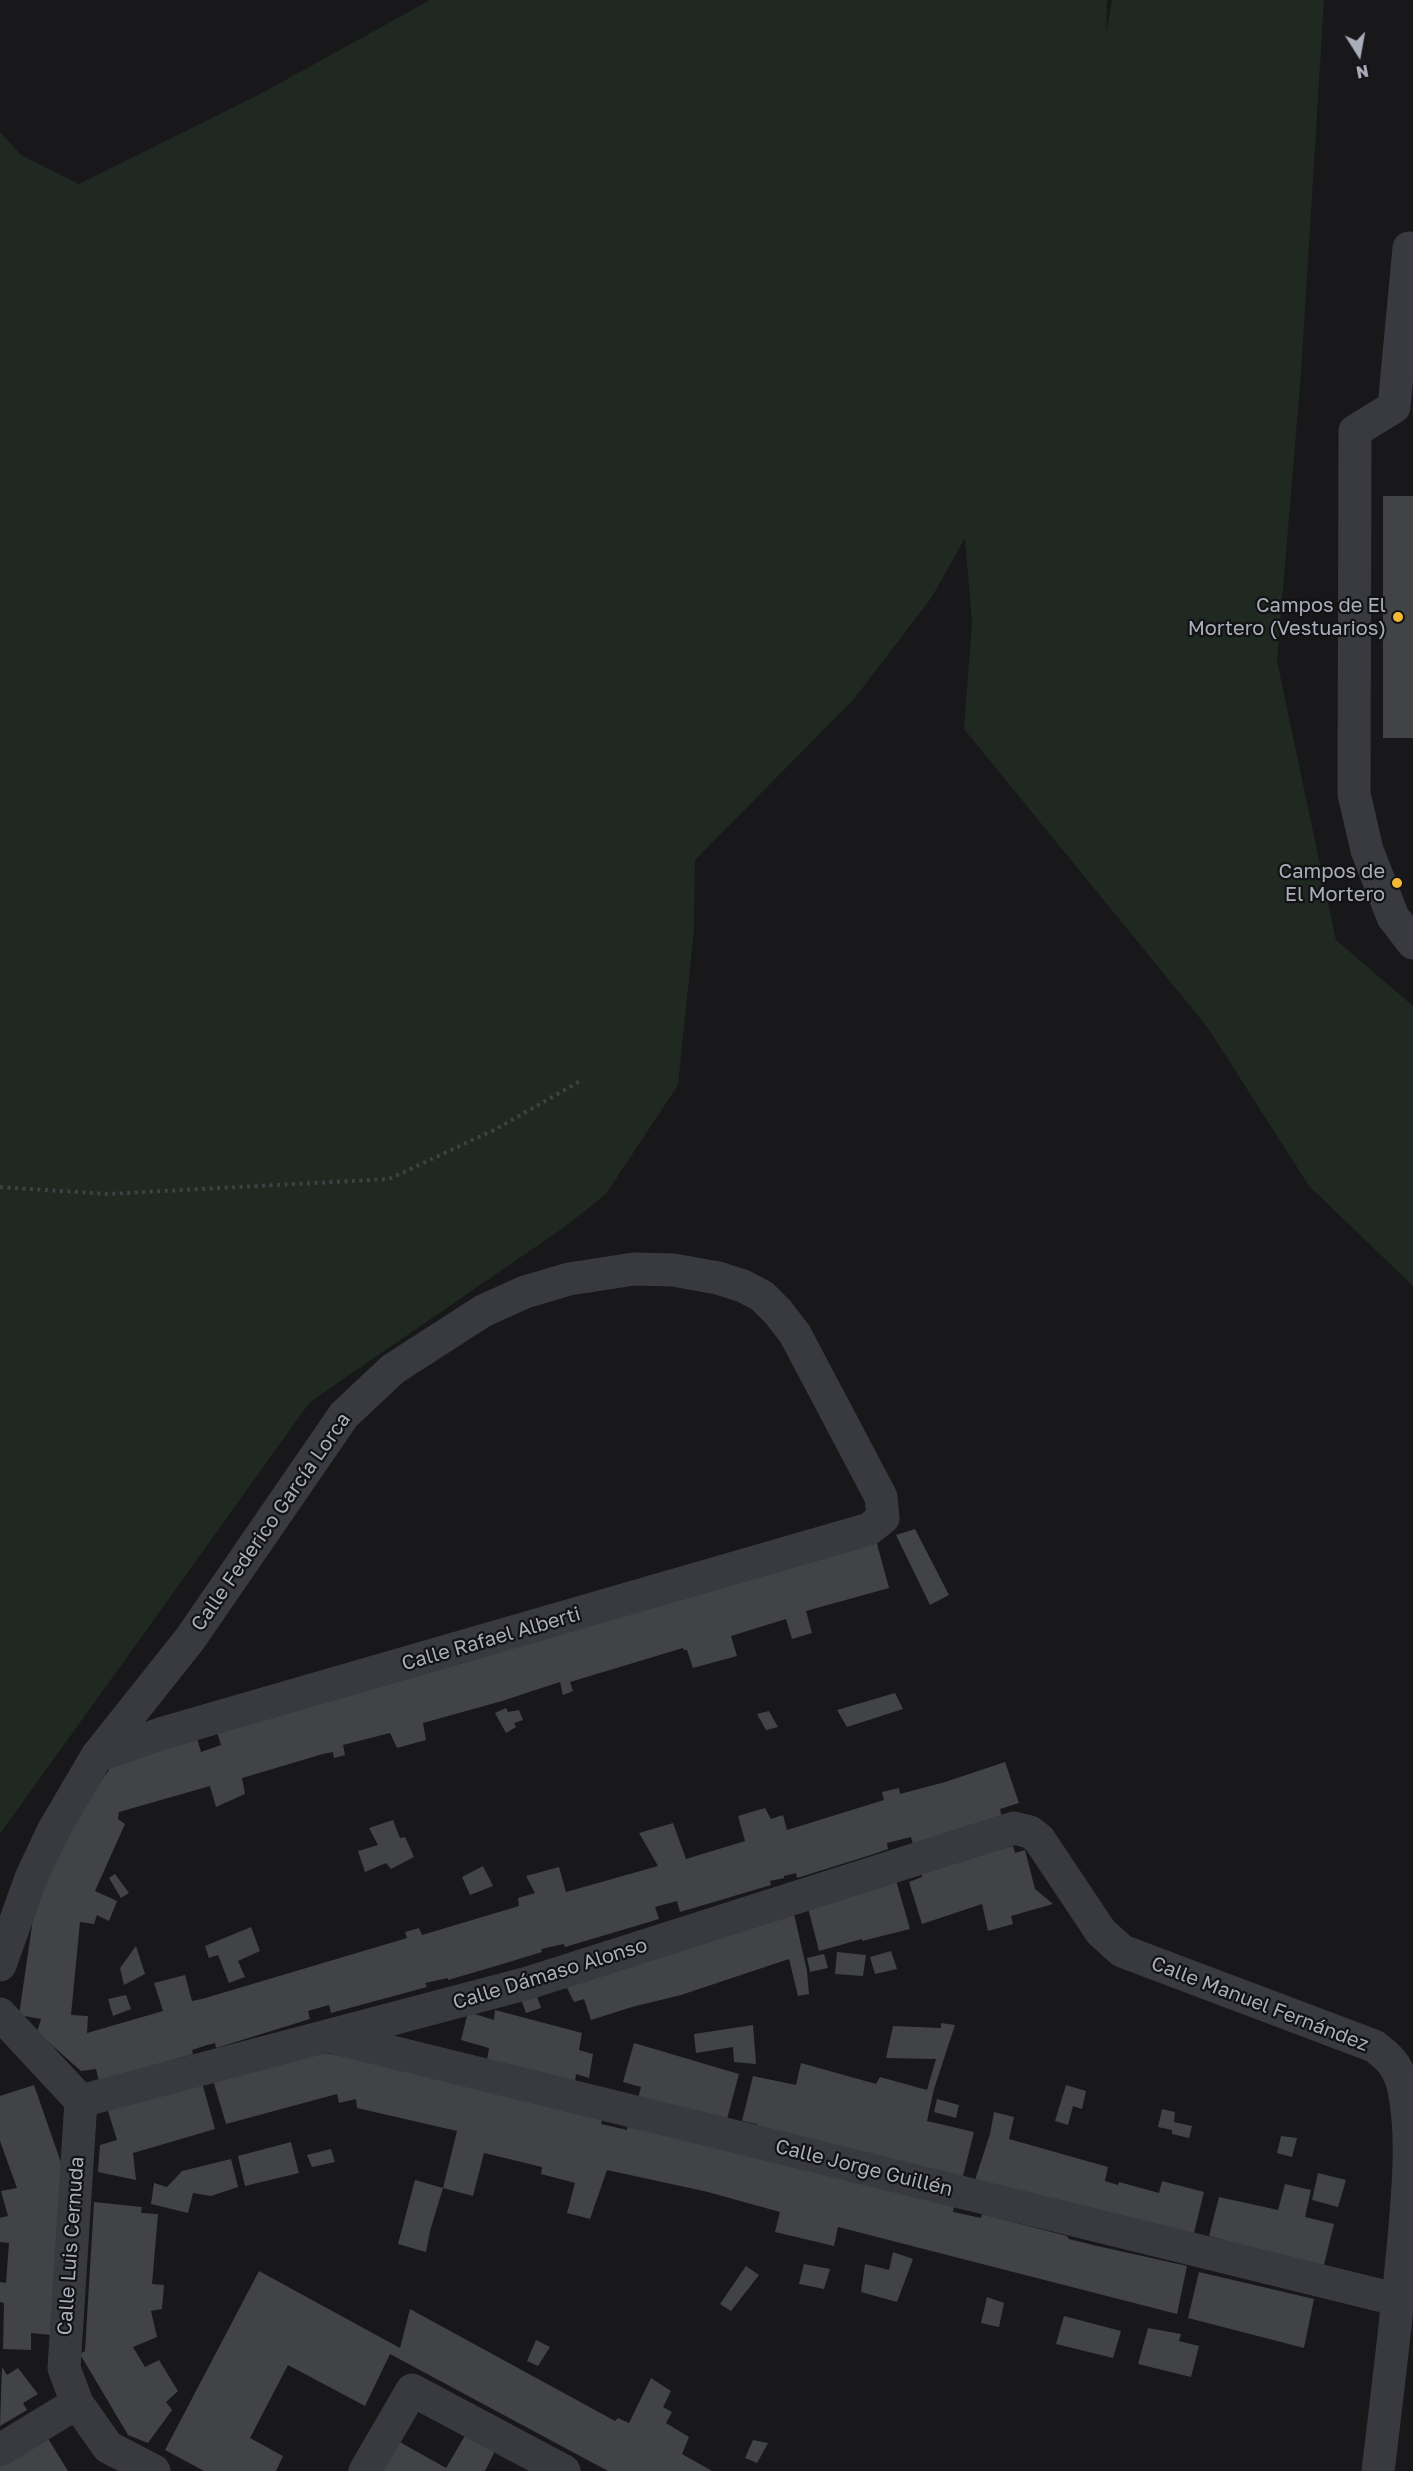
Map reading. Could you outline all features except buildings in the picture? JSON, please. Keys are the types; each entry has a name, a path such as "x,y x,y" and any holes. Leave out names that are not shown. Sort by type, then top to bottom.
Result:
{"street":[{"path":"1409,248 1394,407 1355,431 1354,794 1367,850 1393,917 1413,943"},
{"name":"Calle Federico García Lorca","path":"0,1965 31,1878 53,1831 97,1756 190,1639 344,1415 393,1369 483,1311 525,1292 569,1279 634,1269 673,1270 718,1278 743,1286 762,1296"},
{"name":"Calle Rafael Alberti","path":"97,1756 164,1732 869,1529 883,1518 881,1497 795,1334 762,1296"},
{"name":"Calle Dámaso Alonso","path":"81,2101 528,1983 1014,1828"},
{"name":"Calle Manuel Fernández","path":"1014,1828 1030,1832 1039,1839 1101,1932 1122,1951 1374,2046 1393,2061 1404,2085 1410,2122 1411,2158 1399,2300 1378,2471"},
{"path":"0,2014 81,2101"},
{"name":"Calle Jorge Guillén","path":"329,2037 1399,2300"},
{"name":"Calle Luis Cernuda","path":"81,2101 64,2368 77,2403 108,2447 153,2471"},
{"path":"365,2471 412,2390 564,2471"},
{"path":"0,2450 77,2403"}],"path":[{"path":"0,1187 108,1194 389,1179 496,1129 582,1080"}],"shaded area":[{"path":"430,0 1107,0 1106,35 1112,0 1324,0 1301,373 1277,661 1336,940 1413,1006 1413,1286 1309,1186 1208,1028 964,729 972,622 965,538 932,597 854,699 695,860 694,930 678,1085 606,1194 566,1226 310,1402 0,1834 0,132 21,155 79,184 262,93"}],"place":[{"name":"Campos de El Mortero (Vestuarios)","path":"1398,617"},
{"name":"Campos de El Mortero","path":"1397,883"}]}
